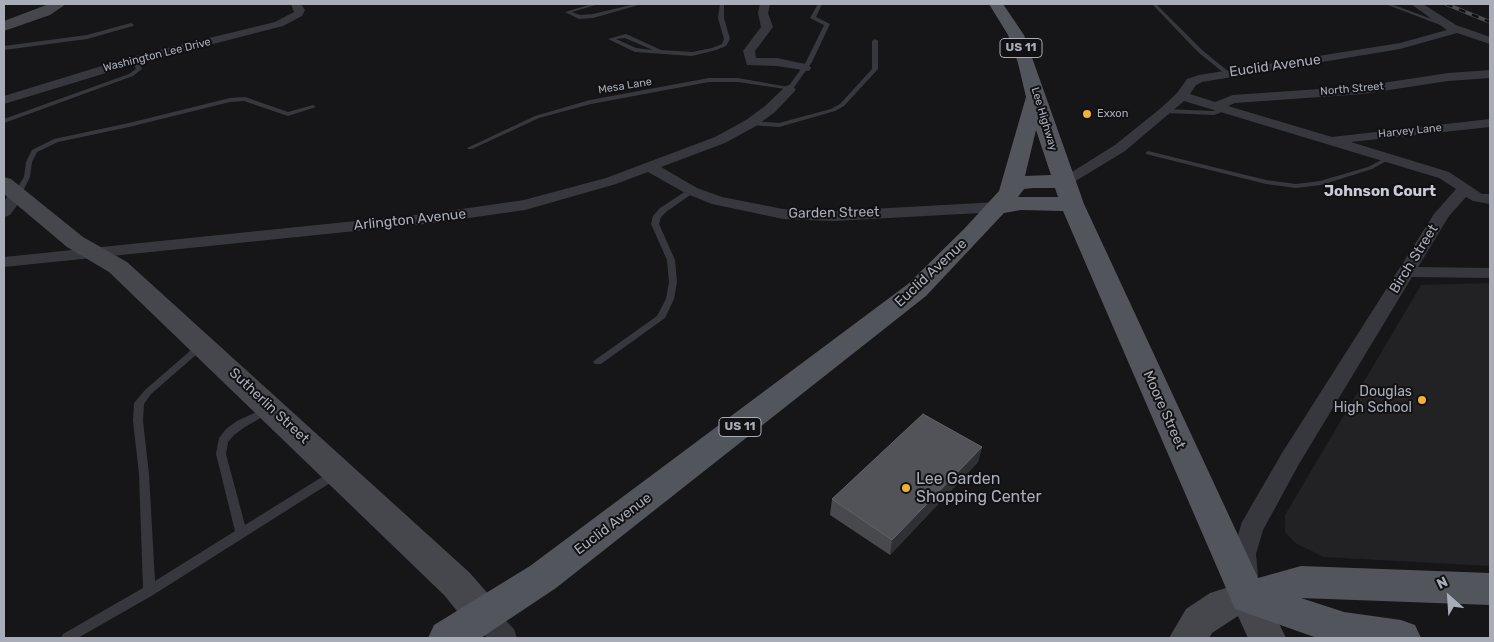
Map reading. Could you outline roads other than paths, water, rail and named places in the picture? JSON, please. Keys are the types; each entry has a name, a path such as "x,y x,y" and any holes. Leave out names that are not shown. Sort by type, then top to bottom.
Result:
{"main road":[{"name":"Lee Highway","path":"996,4 1016,35 1028,62 1035,97 1068,193"},
{"path":"1035,97 1004,199 1020,203 1068,193"},
{"name":"Moore Street","path":"1068,193 1248,597"},
{"name":"Euclid Avenue","path":"448,638 543,576 917,290 1004,199"},
{"path":"1248,597 1301,582 1490,589"},
{"path":"1248,597 1344,630 1401,638"}],"street":[{"path":"4,20 59,4"},
{"path":"4,26 44,12 59,4"},
{"name":"Washington Lee Drive","path":"4,100 135,60 280,24 298,14 300,10 296,4"},
{"path":"765,4 763,13 767,28 749,51 751,62 777,62 805,68"},
{"path":"1416,4 1452,27 1490,41"},
{"name":"Euclid Avenue","path":"1068,193 1166,111 1182,96 1191,82 1227,73 1400,46 1450,33 1453,31 1452,27"},
{"name":"North Street","path":"1220,107 1233,99 1363,90 1490,74"},
{"name":"Arlington Avenue","path":"4,262 493,210 574,192 650,167 720,140 751,123 770,109 790,89"},
{"path":"1182,96 1444,175 1478,198 1490,199"},
{"name":"Harvey Lane","path":"1330,140 1490,122"},
{"name":"Garden Street","path":"650,167 692,192 744,208 811,216 1004,199"},
{"name":"Birch Street","path":"1248,597 1244,554 1251,529 1290,459 1442,214 1464,190"},
{"name":"Sutherlin Street","path":"8,196 75,242 118,267 203,344 456,584 504,638"},
{"path":"1406,272 1490,273"},
{"path":"1188,638 1199,621 1223,604 1248,597"},
{"name":"Moore Street","path":"1248,597 1267,638"}],"lane":[{"path":"597,4 567,12 579,17 593,16 640,4"},
{"path":"658,50 626,36 611,39 636,50 702,53 724,45 727,39 721,18 722,4"},
{"path":"790,89 805,68 827,24 813,18 820,4"},
{"path":"1154,4 1200,51 1227,73"},
{"path":"1387,4 1452,27"},
{"path":"4,48 87,36 131,25"},
{"path":"751,123 779,125 833,110 842,105 875,68 875,41"},
{"path":"4,121 131,75 139,69 135,60"},
{"name":"Mesa Lane","path":"470,148 537,117 590,102 717,80 738,80 790,89"},
{"path":"8,196 27,177 29,162 34,151 56,140 129,125 230,100 245,99 288,114 313,107"},
{"path":"1166,111 1214,113 1220,107"},
{"path":"1148,153 1266,182 1296,186 1321,183 1370,168 1389,158"},
{"path":"598,362 661,318 670,299 673,282 671,260 655,224 657,216 663,210 692,192"},
{"path":"149,591 144,474 138,421 139,403 155,386 203,344"},
{"path":"241,533 221,454 223,441 230,432 241,424 271,408"},
{"path":"67,638 149,591 338,472"}],"railway":[{"path":"1446,4 1490,22"}],"place":[{"name":"Exxon","path":"1087,114"},
{"name":"Douglas High School","path":"1422,400"},
{"name":"Lee Garden Shopping Center","path":"906,488"}],"district":[{"name":"Johnson Court","path":"1380,192"}]}
